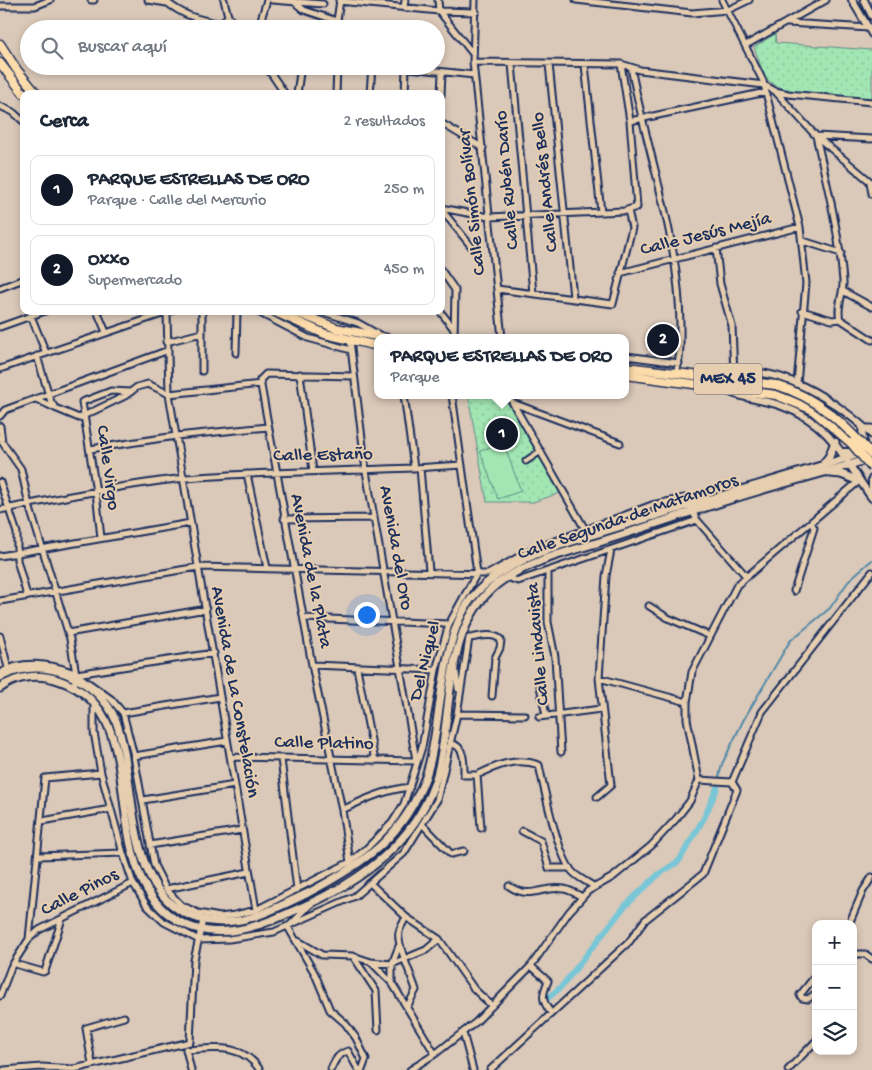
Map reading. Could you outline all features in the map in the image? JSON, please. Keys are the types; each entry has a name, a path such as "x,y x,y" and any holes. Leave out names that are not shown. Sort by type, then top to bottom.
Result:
{"main road":[{"path":"0,44 20,74"},
{"path":"0,63 21,90"},
{"path":"21,75 34,90"},
{"path":"282,315 310,328 374,345"},
{"path":"303,315 336,328 374,336"},
{"name":"MEX 45","path":"629,367 776,385 796,392 828,410 872,457"},
{"name":"MEX 45","path":"629,375 776,395 811,409 851,443 872,468"},
{"path":"822,464 829,457 835,442"},
{"path":"859,458 872,450"},
{"name":"Calle Segunda de Matamoros","path":"141,868 150,895 158,904 182,923 201,930 220,932 247,928 315,900 366,871 400,842 421,813 438,772 455,661 462,636 474,611 497,584 548,559 691,508 707,500 822,464 844,454 859,458"},
{"path":"859,458 872,457"},
{"name":"Calle Segunda de Matamoros","path":"141,868 170,904 186,915 220,922 240,921 293,900 367,859 400,826 412,808 427,773 444,674 456,628 476,592 518,562 544,552 691,508 824,473 851,464 859,458"},
{"path":"824,473 841,474 859,481"},
{"path":"0,677 24,668 54,670 75,676 103,700 116,722 141,868"},
{"path":"0,688 21,677 54,678 74,686 94,701 101,710 112,735 129,834 141,868"}],"street":[{"path":"148,0 166,2 181,14 205,20"},
{"path":"224,0 228,16 231,20"},
{"path":"260,20 267,0"},
{"path":"272,0 323,4"},
{"path":"404,8 405,0"},
{"path":"438,0 439,11 473,54"},
{"name":"Calle Simón Bolívar","path":"475,0 475,34 472,62 483,148 502,334"},
{"path":"576,0 692,13 728,10 749,0"},
{"path":"722,0 763,80 800,227 806,283 797,384"},
{"path":"746,45 826,0"},
{"path":"852,0 870,31"},
{"path":"864,0 872,16"},
{"path":"0,6 35,6 47,1"},
{"path":"337,20 340,1 373,2 404,8 439,11 476,12"},
{"path":"293,2 304,10 334,20"},
{"path":"224,20 228,16"},
{"path":"787,23 870,31"},
{"path":"472,62 622,64 640,70 763,80 816,136 871,182 872,194"},
{"name":"Calle Rubén Darío","path":"512,64 533,293"},
{"name":"Calle Andrés Bello","path":"549,64 573,297"},
{"path":"445,209 489,217 601,212 628,210 638,207 630,122 622,64"},
{"path":"585,65 601,212"},
{"path":"631,67 640,120 669,227 675,258 679,291 680,354 676,373"},
{"path":"445,73 474,75"},
{"path":"272,75 282,90"},
{"path":"298,90 299,75"},
{"path":"336,90 337,75"},
{"path":"370,90 371,75"},
{"path":"405,90 406,75"},
{"path":"441,90 442,75"},
{"path":"775,91 872,102"},
{"path":"630,122 766,92"},
{"path":"0,106 20,119"},
{"path":"445,124 483,148"},
{"path":"816,136 872,139"},
{"path":"816,136 841,253 843,291 839,312 840,319"},
{"path":"497,289 573,297 613,304 632,228 628,210"},
{"path":"445,213 475,251"},
{"name":"Calle Jesús Mejía","path":"620,272 800,227"},
{"path":"802,241 841,253"},
{"path":"716,248 720,284 732,326 733,371"},
{"path":"445,276 455,290 454,334"},
{"path":"0,288 20,280"},
{"path":"843,291 872,307"},
{"path":"802,311 832,320 840,319 872,340"},
{"path":"99,315 106,332"},
{"path":"0,369 160,315"},
{"name":"Avenida de La Constelación","path":"169,315 166,351 169,394 256,910"},
{"path":"202,315 202,371"},
{"path":"236,353 237,315"},
{"path":"264,315 308,338 351,350"},
{"path":"332,315 358,324 377,334"},
{"path":"443,315 453,328"},
{"path":"0,327 31,316 46,353"},
{"path":"166,342 202,333"},
{"name":"Avenida del Oro","path":"350,340 366,471 416,761"},
{"path":"0,416 5,410 166,351"},
{"path":"37,356 48,394 55,408"},
{"path":"629,356 679,363"},
{"path":"724,378 733,371 768,374 797,384 825,398 866,428 872,435"},
{"path":"36,399 79,418 131,392 137,386 148,384 169,394 261,384 262,376 266,374 353,376"},
{"path":"300,374 313,472"},
{"name":"Avenida de la Plata","path":"261,384 275,472 342,810 350,862"},
{"path":"718,386 730,393 770,401 792,409 807,418 835,442 872,498"},
{"name":"Calle Virgo","path":"101,538 82,402 111,391 131,392"},
{"path":"405,399 414,468"},
{"path":"453,399 477,573"},
{"path":"510,399 586,531"},
{"path":"513,403 620,443"},
{"path":"0,426 2,442 20,466 28,505 68,633 75,676 74,686"},
{"path":"90,449 176,436 268,427"},
{"path":"844,454 853,452 863,441 866,428"},
{"path":"526,462 541,451"},
{"name":"Calle Estaño","path":"0,510 184,478 275,472 366,471 462,465"},
{"path":"420,468 429,571"},
{"path":"247,474 267,568"},
{"path":"872,479 872,493"},
{"path":"410,1070 435,1054 492,1006 531,966 569,912 582,897 593,886 613,877 660,838 690,800 698,780 687,719 687,702 692,672 737,585 859,481"},
{"path":"0,482 17,533 17,560 27,596"},
{"path":"488,574 531,550 652,505 685,498 707,500"},
{"path":"691,508 697,520 746,576"},
{"path":"284,519 374,518"},
{"path":"0,601 198,567 429,571 500,574 518,580 697,520"},
{"path":"794,591 814,528 811,522"},
{"path":"0,556 191,523"},
{"path":"597,797 610,784 599,678 606,576 611,550"},
{"name":"Calle Lindavista","path":"548,571 548,622 555,657 561,752"},
{"path":"732,782 762,712 872,572"},
{"name":"Del Niquel","path":"123,713 143,800 154,866 166,889 181,905 198,913 220,917 256,910 350,862 392,823 404,804 416,761 422,747 436,670 449,624 477,573"},
{"path":"649,606 668,618 710,636"},
{"path":"68,633 206,609"},
{"path":"304,618 449,624"},
{"path":"94,701 94,732 101,774 133,883 147,906 164,922 199,940 229,939 274,932 356,896 371,884 404,853 437,800 457,714 469,638 490,635 497,636 501,640 500,648 495,658 492,696"},
{"path":"0,636 8,668"},
{"path":"75,676 214,653"},
{"path":"455,661 459,695"},
{"path":"0,673 8,668 28,664 52,666 92,684 118,704 123,713 220,697"},
{"path":"312,665 436,670"},
{"path":"357,668 375,761"},
{"path":"599,678 687,702"},
{"path":"540,686 546,716"},
{"path":"539,717 602,709"},
{"path":"457,714 525,715"},
{"path":"134,756 227,741"},
{"path":"451,744 456,744 461,750 464,775 477,775 500,764 525,760 539,765 549,808 565,860 570,868 593,886"},
{"name":"Calle Platino","path":"231,757 416,761"},
{"path":"281,759 297,890"},
{"path":"0,996 11,967 15,964 28,939 42,821 45,778 101,774"},
{"path":"477,775 481,828"},
{"path":"698,780 732,782"},
{"path":"490,1070 629,942 645,920 703,874 737,790 732,782"},
{"path":"143,800 235,785"},
{"path":"342,810 369,797 410,787"},
{"path":"42,821 111,810"},
{"path":"422,824 451,854 464,851"},
{"path":"150,845 242,830"},
{"path":"522,831 541,842 549,868 570,868"},
{"path":"38,856 123,852"},
{"path":"166,889 249,872"},
{"path":"851,920 863,891 872,877"},
{"name":"Calle Pinos","path":"28,939 39,930 133,883"},
{"path":"371,884 406,917 439,939 474,989 492,1006"},
{"path":"509,886 518,892 526,894 562,888 582,897"},
{"path":"288,927 315,900"},
{"path":"392,983 392,964 399,946 399,933 406,917"},
{"path":"15,964 43,972 46,971 62,919"},
{"path":"4,1070 42,1067 74,1069 190,1042 194,960 203,920"},
{"path":"288,927 297,941 302,956 315,974 330,1010 345,1023 356,1038 366,1059 362,1070 358,1069 350,1052 341,1053 331,1069"},
{"path":"297,941 322,955 353,956 371,962 392,964 426,950 439,939"},
{"path":"399,946 416,990 407,1007"},
{"path":"857,954 865,954 872,959"},
{"path":"353,956 376,990 378,1030"},
{"path":"371,962 392,983 435,1054"},
{"path":"531,966 548,981 542,996 543,1002 551,1013"},
{"path":"812,980 800,995 802,998 808,999 812,996"},
{"path":"92,1064 86,1028 124,1017"},
{"path":"463,1032 473,1070"},
{"path":"185,1043 191,1070"},
{"path":"788,1070 812,1044"},
{"path":"186,1050 229,1048 253,1060 260,1070"}],"green space":[{"path":"775,34 776,43 872,50 872,98 801,92 775,85 767,79 754,47"},
{"path":"469,399 507,399 563,492 533,502 487,502"},
{"path":"503,442 521,491 498,499 480,451"}],"waterway":[{"path":"719,777 722,764 744,719 790,641 830,608 850,579 872,560"},
{"path":"547,999 562,986 625,906 659,874 679,861 704,818 717,788"}],"place":[{"name":"Oxxo","path":"663,340"},
{"name":"PARQUE ESTRELLAS DE ORO","path":"502,434"}]}
